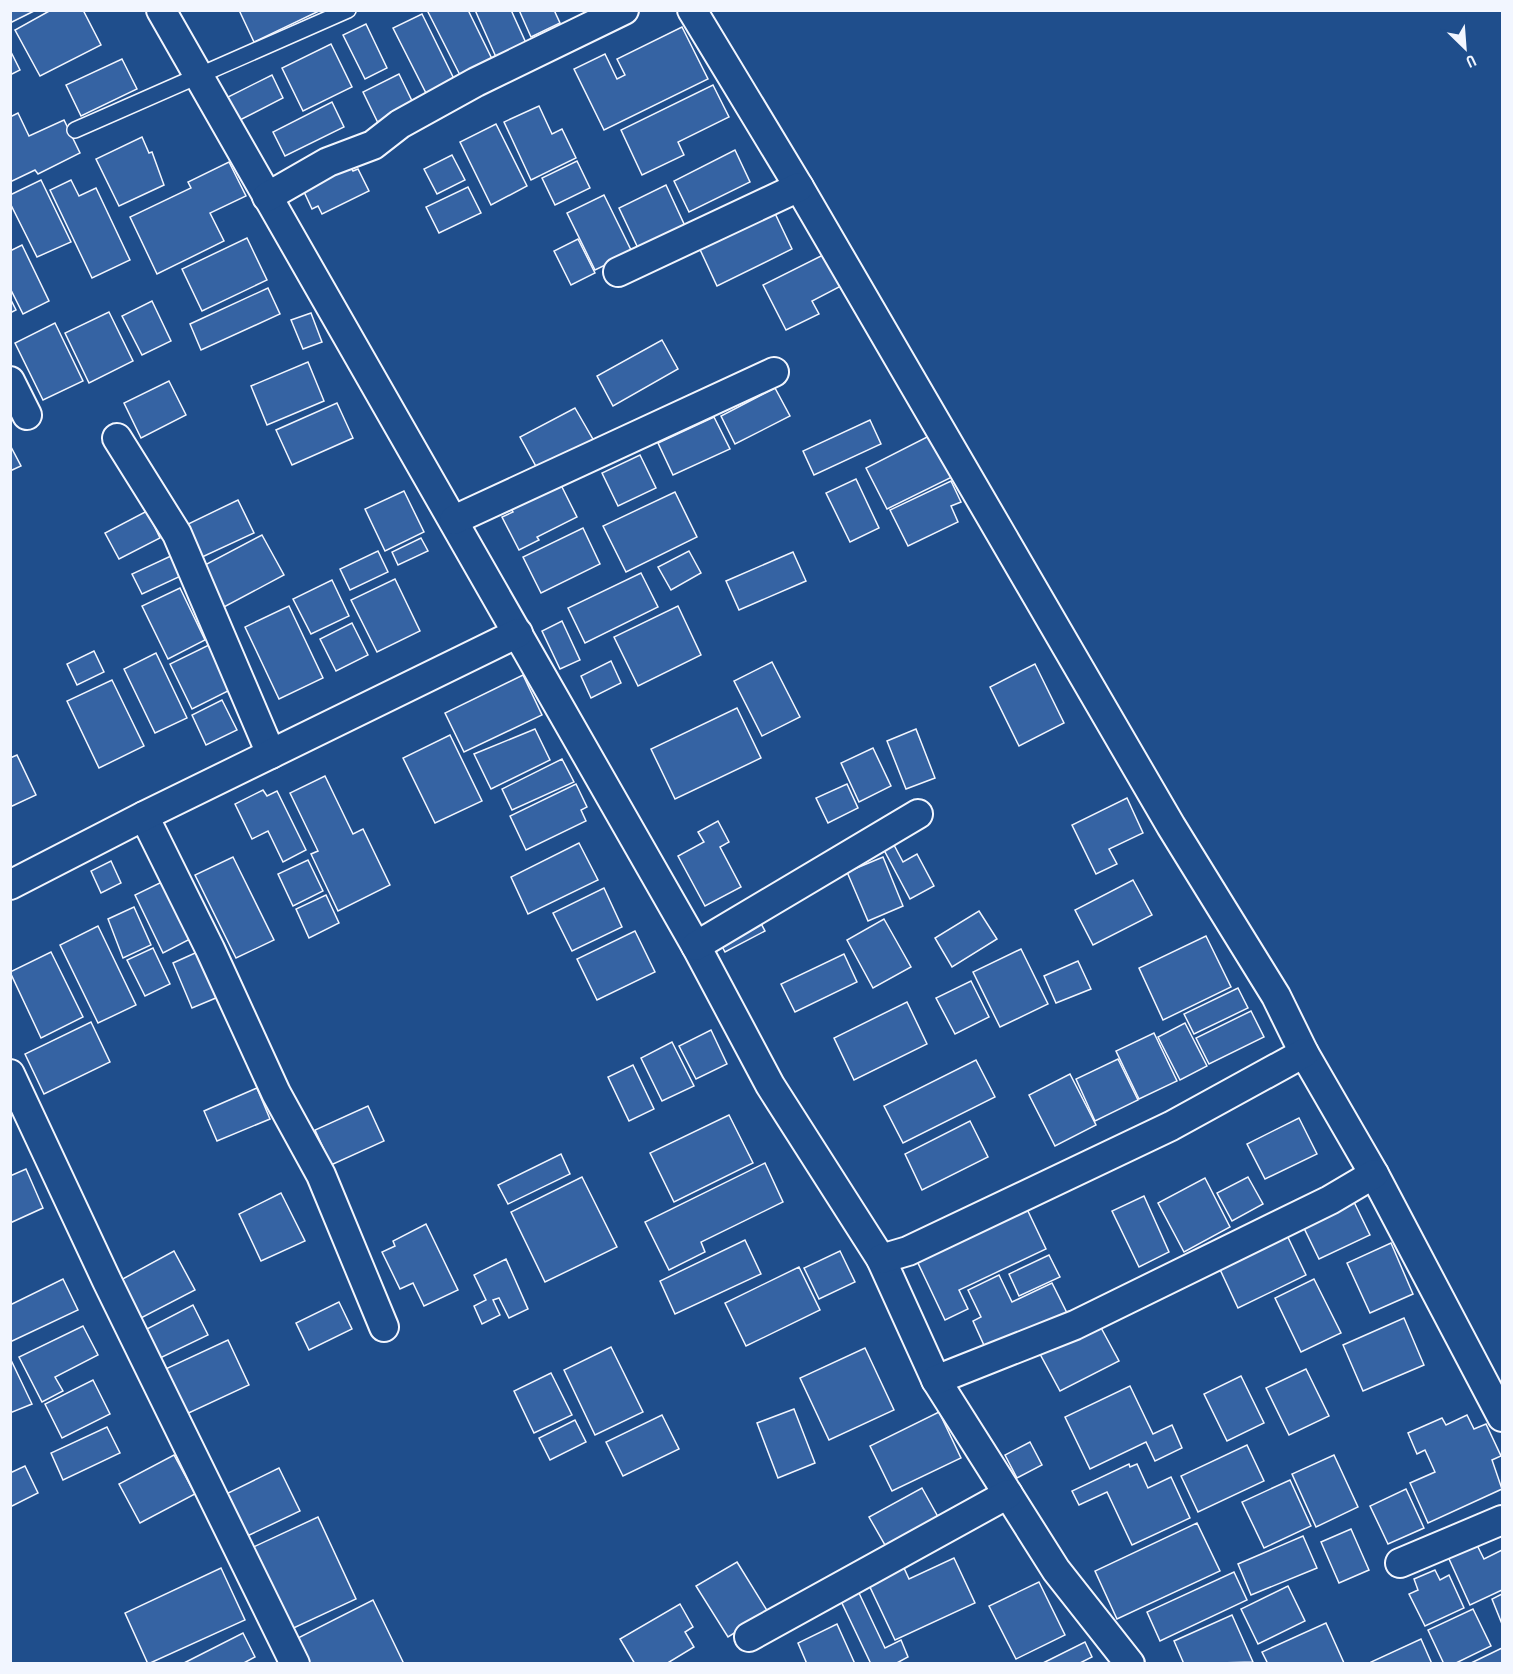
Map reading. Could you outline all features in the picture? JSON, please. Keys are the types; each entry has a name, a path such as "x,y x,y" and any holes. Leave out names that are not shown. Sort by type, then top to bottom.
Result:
{"street":[{"path":"161,10 696,946 770,1085 880,1259 936,1380 1056,1570 1130,1664"},
{"path":"267,197 328,162 373,144 400,124 476,82 624,10"},
{"path":"692,10 1171,825 1276,996 1304,1053 1374,1174 1503,1417"},
{"path":"618,272 798,187"},
{"path":"454,520 774,372"},
{"path":"10,381 27,415"},
{"path":"117,438 177,534 271,754"},
{"path":"10,885 144,816 518,633"},
{"path":"696,946 918,814"},
{"path":"144,816 210,949 276,1093 321,1175 384,1327"},
{"path":"880,1259 908,1251 1171,1126 1304,1053"},
{"path":"10,1074 107,1281 295,1664"},
{"path":"936,1380 1075,1325 1330,1200 1374,1174"},
{"path":"749,1637 1008,1494"},
{"path":"1400,1563 1503,1520"}],"lane":[{"path":"75,130 348,10"}],"building":[{"path":"10,10 36,10 10,23"},
{"path":"51,10 83,10 101,45 40,76 15,30"},
{"path":"239,10 319,10 319,11 254,42"},
{"path":"427,10 468,10 494,63 462,79"},
{"path":"475,10 511,10 526,43 496,57"},
{"path":"519,10 554,10 560,23 531,37"},
{"path":"422,14 457,85 429,99 393,28"},
{"path":"366,24 387,68 365,79 343,35"},
{"path":"682,27 708,79 604,130 574,69 605,54 617,79 625,75 617,59"},
{"path":"331,44 352,87 303,111 282,68"},
{"path":"10,50 20,70 10,75"},
{"path":"122,59 137,89 81,116 66,85"},
{"path":"399,74 415,107 379,125 363,92"},
{"path":"272,75 283,98 236,122 224,99"},
{"path":"713,85 729,117 678,142 684,155 642,175 621,130"},
{"path":"332,102 344,127 285,156 273,132"},
{"path":"539,106 552,134 562,129 576,158 531,180 504,122"},
{"path":"18,113 29,136 64,120 80,153 38,174 35,170 10,182 10,117"},
{"path":"496,124 527,186 491,205 460,142"},
{"path":"142,137 149,153 152,152 164,185 119,206 96,159"},
{"path":"735,150 750,182 689,212 674,181"},
{"path":"452,155 465,180 437,194 424,169"},
{"path":"346,158 353,171 358,169 369,191 322,214 318,206 312,209 299,181"},
{"path":"577,161 590,188 555,205 542,178"},
{"path":"229,162 246,196 210,213 224,241 157,274 130,217 191,188 188,182"},
{"path":"41,180 71,242 37,257 10,203 10,195"},
{"path":"71,180 79,196 96,188 130,260 92,278 50,190"},
{"path":"666,185 685,226 638,248 619,208"},
{"path":"468,187 481,213 439,233 426,207"},
{"path":"604,195 632,252 595,270 567,213"},
{"path":"771,205 792,249 717,286 696,241"},
{"path":"247,238 267,280 202,311 182,269"},
{"path":"578,239 595,273 571,285 554,251"},
{"path":"22,245 49,301 23,314 10,288 10,251"},
{"path":"825,254 841,286 812,301 819,314 786,330 763,285"},
{"path":"268,288 280,314 201,350 190,324"},
{"path":"10,298 16,310 10,313"},
{"path":"152,301 171,341 142,355 122,316"},
{"path":"109,312 133,361 89,383 65,333"},
{"path":"311,313 322,342 303,349 291,320"},
{"path":"55,323 83,381 43,400 15,343"},
{"path":"662,340 678,369 613,406 597,376"},
{"path":"308,362 324,401 267,425 251,386"},
{"path":"169,381 186,415 141,438 124,403"},
{"path":"775,388 790,416 735,444 721,416"},
{"path":"337,403 353,438 292,465 276,430"},
{"path":"575,408 594,441 538,470 520,437"},
{"path":"714,417 730,449 673,475 658,443"},
{"path":"870,420 881,444 814,475 803,451"},
{"path":"931,435 952,477 887,509 866,468"},
{"path":"10,445 21,466 10,471"},
{"path":"640,455 656,488 618,506 602,473"},
{"path":"856,479 879,528 850,542 826,493"},
{"path":"951,481 961,502 951,506 958,522 908,546 890,510"},
{"path":"560,483 577,517 537,537 539,540 519,550 502,517 513,512 510,507"},
{"path":"404,491 424,532 385,551 365,509"},
{"path":"675,492 697,537 626,572 603,526"},
{"path":"238,500 254,533 200,558 184,526"},
{"path":"147,511 160,538 119,559 105,533"},
{"path":"583,528 600,564 541,593 523,557"},
{"path":"262,535 284,575 224,607 203,566"},
{"path":"421,538 428,551 398,565 392,552"},
{"path":"378,551 388,572 350,590 340,569"},
{"path":"689,551 701,573 671,590 658,567"},
{"path":"793,552 806,581 739,610 726,581"},
{"path":"173,555 183,575 142,594 132,574"},
{"path":"641,573 658,607 585,643 568,608"},
{"path":"395,579 420,631 377,652 351,600"},
{"path":"332,580 349,616 311,634 293,599"},
{"path":"180,588 205,640 168,659 142,606"},
{"path":"289,606 323,678 279,699 245,627"},
{"path":"678,606 701,655 638,686 614,637"},
{"path":"562,621 580,660 560,669 542,631"},
{"path":"352,623 368,655 336,671 320,639"},
{"path":"215,642 236,687 192,709 170,664"},
{"path":"94,651 104,672 77,685 67,664"},
{"path":"156,653 187,718 155,733 124,669"},
{"path":"611,661 621,683 591,698 581,676"},
{"path":"772,662 800,717 762,736 734,681"},
{"path":"1035,664 1064,723 1019,746 990,687"},
{"path":"523,675 542,715 464,752 445,713"},
{"path":"112,680 144,746 99,768 67,701"},
{"path":"222,700 237,730 206,745 192,715"},
{"path":"737,708 761,758 675,799 651,749"},
{"path":"535,729 550,760 491,789 474,754"},
{"path":"916,729 935,778 906,789 887,741"},
{"path":"450,735 482,801 435,823 403,758"},
{"path":"873,748 891,786 859,802 841,763"},
{"path":"17,755 36,795 10,807 10,758"},
{"path":"562,759 574,782 512,810 502,789"},
{"path":"325,776 353,834 363,829 390,885 338,911 311,854 318,851 290,793"},
{"path":"576,784 587,807 581,810 586,821 526,850 510,816"},
{"path":"847,784 858,808 828,823 816,798"},
{"path":"263,790 267,796 277,791 306,850 283,862 268,831 252,839 235,804"},
{"path":"1127,798 1143,833 1109,849 1117,864 1096,874 1072,825"},
{"path":"718,821 729,842 720,847 741,887 705,906 678,856 704,842 698,832"},
{"path":"579,843 598,880 528,914 511,877"},
{"path":"894,845 903,862 917,854 934,886 910,899 884,850"},
{"path":"233,857 274,940 236,958 195,875"},
{"path":"883,857 903,906 868,921 847,872"},
{"path":"308,860 323,891 293,906 278,874"},
{"path":"111,861 121,883 101,893 91,871"},
{"path":"168,879 196,936 163,953 135,895"},
{"path":"1133,880 1152,915 1093,945 1075,910"},
{"path":"604,888 622,927 572,951 553,913"},
{"path":"326,895 339,923 309,938 296,909"},
{"path":"134,907 151,945 123,958 108,919"},
{"path":"979,911 997,939 952,967 935,938"},
{"path":"757,916 765,931 725,952 717,937"},
{"path":"884,919 911,967 873,988 847,940"},
{"path":"98,926 136,1005 98,1023 60,945"},
{"path":"635,931 655,972 597,1000 577,959"},
{"path":"1206,936 1231,987 1163,1020 1139,968"},
{"path":"153,948 170,984 145,996 127,960"},
{"path":"204,949 223,995 192,1008 173,963"},
{"path":"1021,949 1048,1004 1000,1027 973,972"},
{"path":"51,952 83,1017 41,1038 10,972"},
{"path":"844,954 857,982 795,1012 781,984"},
{"path":"1078,961 1091,989 1056,1003 1044,976"},
{"path":"971,981 989,1017 955,1034 936,998"},
{"path":"1238,988 1248,1008 1194,1034 1184,1014"},
{"path":"907,1002 927,1044 854,1080 834,1038"},
{"path":"1251,1011 1264,1037 1209,1064 1196,1038"},
{"path":"91,1022 110,1062 44,1094 25,1054"},
{"path":"1185,1023 1207,1066 1180,1080 1158,1037"},
{"path":"711,1030 727,1064 696,1079 679,1046"},
{"path":"1154,1033 1177,1081 1139,1099 1116,1051"},
{"path":"672,1042 694,1086 662,1101 641,1058"},
{"path":"1118,1059 1138,1100 1095,1121 1076,1079"},
{"path":"976,1060 995,1097 903,1143 884,1106"},
{"path":"633,1065 654,1109 629,1121 608,1077"},
{"path":"1070,1074 1096,1125 1055,1146 1029,1095"},
{"path":"257,1088 270,1119 217,1141 204,1111"},
{"path":"368,1106 384,1141 331,1165 315,1130"},
{"path":"729,1115 753,1163 674,1202 650,1153"},
{"path":"1299,1118 1317,1154 1265,1179 1247,1144"},
{"path":"970,1121 988,1157 922,1190 905,1154"},
{"path":"561,1154 570,1174 508,1204 498,1185"},
{"path":"765,1163 783,1202 701,1242 705,1252 669,1270 645,1222"},
{"path":"26,1169 43,1208 10,1223 10,1176"},
{"path":"582,1177 617,1247 545,1282 511,1212"},
{"path":"1248,1177 1263,1204 1232,1221 1217,1193"},
{"path":"1205,1178 1230,1227 1184,1252 1158,1203"},
{"path":"281,1193 305,1241 261,1261 239,1214"},
{"path":"1144,1196 1169,1252 1139,1267 1112,1211"},
{"path":"1353,1200 1370,1235 1319,1259 1302,1224"},
{"path":"1026,1207 1046,1249 959,1290 968,1309 945,1320 916,1259"},
{"path":"426,1224 458,1290 424,1306 413,1283 400,1289 382,1252 395,1246 393,1241"},
{"path":"1284,1229 1306,1275 1238,1308 1216,1261"},
{"path":"745,1240 761,1274 675,1314 660,1281"},
{"path":"1391,1243 1413,1294 1370,1313 1347,1263"},
{"path":"174,1251 195,1290 139,1319 119,1281"},
{"path":"840,1251 855,1282 819,1299 804,1268"},
{"path":"1049,1255 1060,1277 1019,1296 1009,1274"},
{"path":"506,1259 528,1309 509,1318 499,1298 493,1300 500,1315 482,1324 474,1306 486,1300 474,1275"},
{"path":"799,1267 820,1310 746,1346 725,1303"},
{"path":"999,1275 1012,1302 1052,1283 1068,1315 988,1354 973,1321 981,1317 968,1290"},
{"path":"63,1279 78,1310 10,1342 10,1305"},
{"path":"1314,1279 1341,1333 1301,1352 1275,1298"},
{"path":"339,1302 352,1329 309,1350 296,1323"},
{"path":"193,1305 208,1335 158,1359 143,1331"},
{"path":"1404,1318 1424,1365 1363,1391 1343,1345"},
{"path":"1099,1324 1119,1361 1060,1391 1040,1354"},
{"path":"83,1326 98,1355 55,1377 63,1391 42,1402 19,1357"},
{"path":"228,1340 249,1385 180,1417 159,1372"},
{"path":"611,1347 643,1412 595,1435 564,1370"},
{"path":"865,1348 894,1410 829,1440 800,1378"},
{"path":"10,1360 32,1404 10,1413"},
{"path":"1306,1369 1329,1416 1289,1435 1266,1388"},
{"path":"551,1373 572,1415 534,1433 514,1391"},
{"path":"1241,1376 1264,1423 1227,1441 1204,1394"},
{"path":"93,1380 110,1414 62,1438 45,1404"},
{"path":"1130,1386 1153,1434 1172,1425 1182,1448 1155,1461 1146,1442 1090,1469 1065,1417"},
{"path":"794,1409 815,1463 778,1478 757,1423"},
{"path":"939,1412 961,1458 892,1491 870,1446"},
{"path":"662,1415 679,1449 623,1476 606,1442"},
{"path":"1467,1415 1474,1429 1486,1424 1501,1456 1492,1460 1502,1489 1428,1523 1410,1483 1435,1472 1425,1450 1417,1454 1408,1433 1442,1418 1446,1425"},
{"path":"575,1420 586,1442 550,1460 539,1438"},
{"path":"107,1427 120,1453 63,1480 51,1453"},
{"path":"1030,1442 1042,1465 1017,1478 1005,1455"},
{"path":"1247,1445 1264,1481 1198,1512 1181,1476"},
{"path":"174,1455 195,1494 140,1523 119,1484"},
{"path":"1334,1455 1358,1507 1316,1527 1292,1474"},
{"path":"1129,1464 1130,1467 1137,1464 1148,1488 1171,1477 1190,1518 1132,1545 1107,1492 1079,1505 1072,1491"},
{"path":"25,1466 38,1493 10,1507 10,1473"},
{"path":"279,1468 300,1511 243,1538 222,1496"},
{"path":"1290,1480 1311,1526 1264,1548 1242,1502"},
{"path":"922,1488 942,1524 889,1552 869,1517"},
{"path":"1406,1489 1424,1528 1388,1544 1370,1506"},
{"path":"318,1517 356,1599 285,1632 247,1550"},
{"path":"1197,1523 1220,1571 1117,1619 1095,1571"},
{"path":"1351,1529 1369,1570 1339,1583 1321,1542"},
{"path":"1303,1536 1317,1568 1251,1595 1238,1564"},
{"path":"1473,1537 1484,1559 1502,1550 1502,1590 1470,1605 1445,1550"},
{"path":"954,1558 975,1603 895,1640 869,1585 904,1568 909,1579"},
{"path":"737,1562 768,1612 728,1637 696,1586"},
{"path":"221,1568 245,1620 148,1664 125,1613"},
{"path":"1435,1570 1440,1580 1449,1575 1464,1608 1425,1626 1409,1594 1418,1590 1414,1579"},
{"path":"1234,1572 1247,1600 1160,1641 1147,1612"},
{"path":"1039,1582 1065,1635 1016,1659 989,1606"},
{"path":"1288,1586 1305,1621 1258,1644 1241,1609"},
{"path":"858,1591 885,1648 901,1640 908,1657 895,1664 871,1664 840,1599"},
{"path":"1502,1594 1502,1624 1492,1599"},
{"path":"373,1600 404,1664 306,1664 294,1640"},
{"path":"680,1604 693,1627 685,1632 694,1647 666,1664 635,1664 620,1639"},
{"path":"1473,1609 1491,1646 1454,1664 1444,1664 1428,1630"},
{"path":"1232,1615 1253,1662 1184,1664 1174,1641"},
{"path":"1326,1623 1344,1663 1268,1664 1262,1652"},
{"path":"837,1624 855,1664 807,1664 798,1643"},
{"path":"243,1633 255,1657 242,1664 182,1664"},
{"path":"1421,1639 1432,1664 1372,1664 1371,1662"},
{"path":"1085,1642 1092,1657 1078,1664 1041,1664"},
{"path":"1502,1648 1502,1664 1469,1664"}]}
